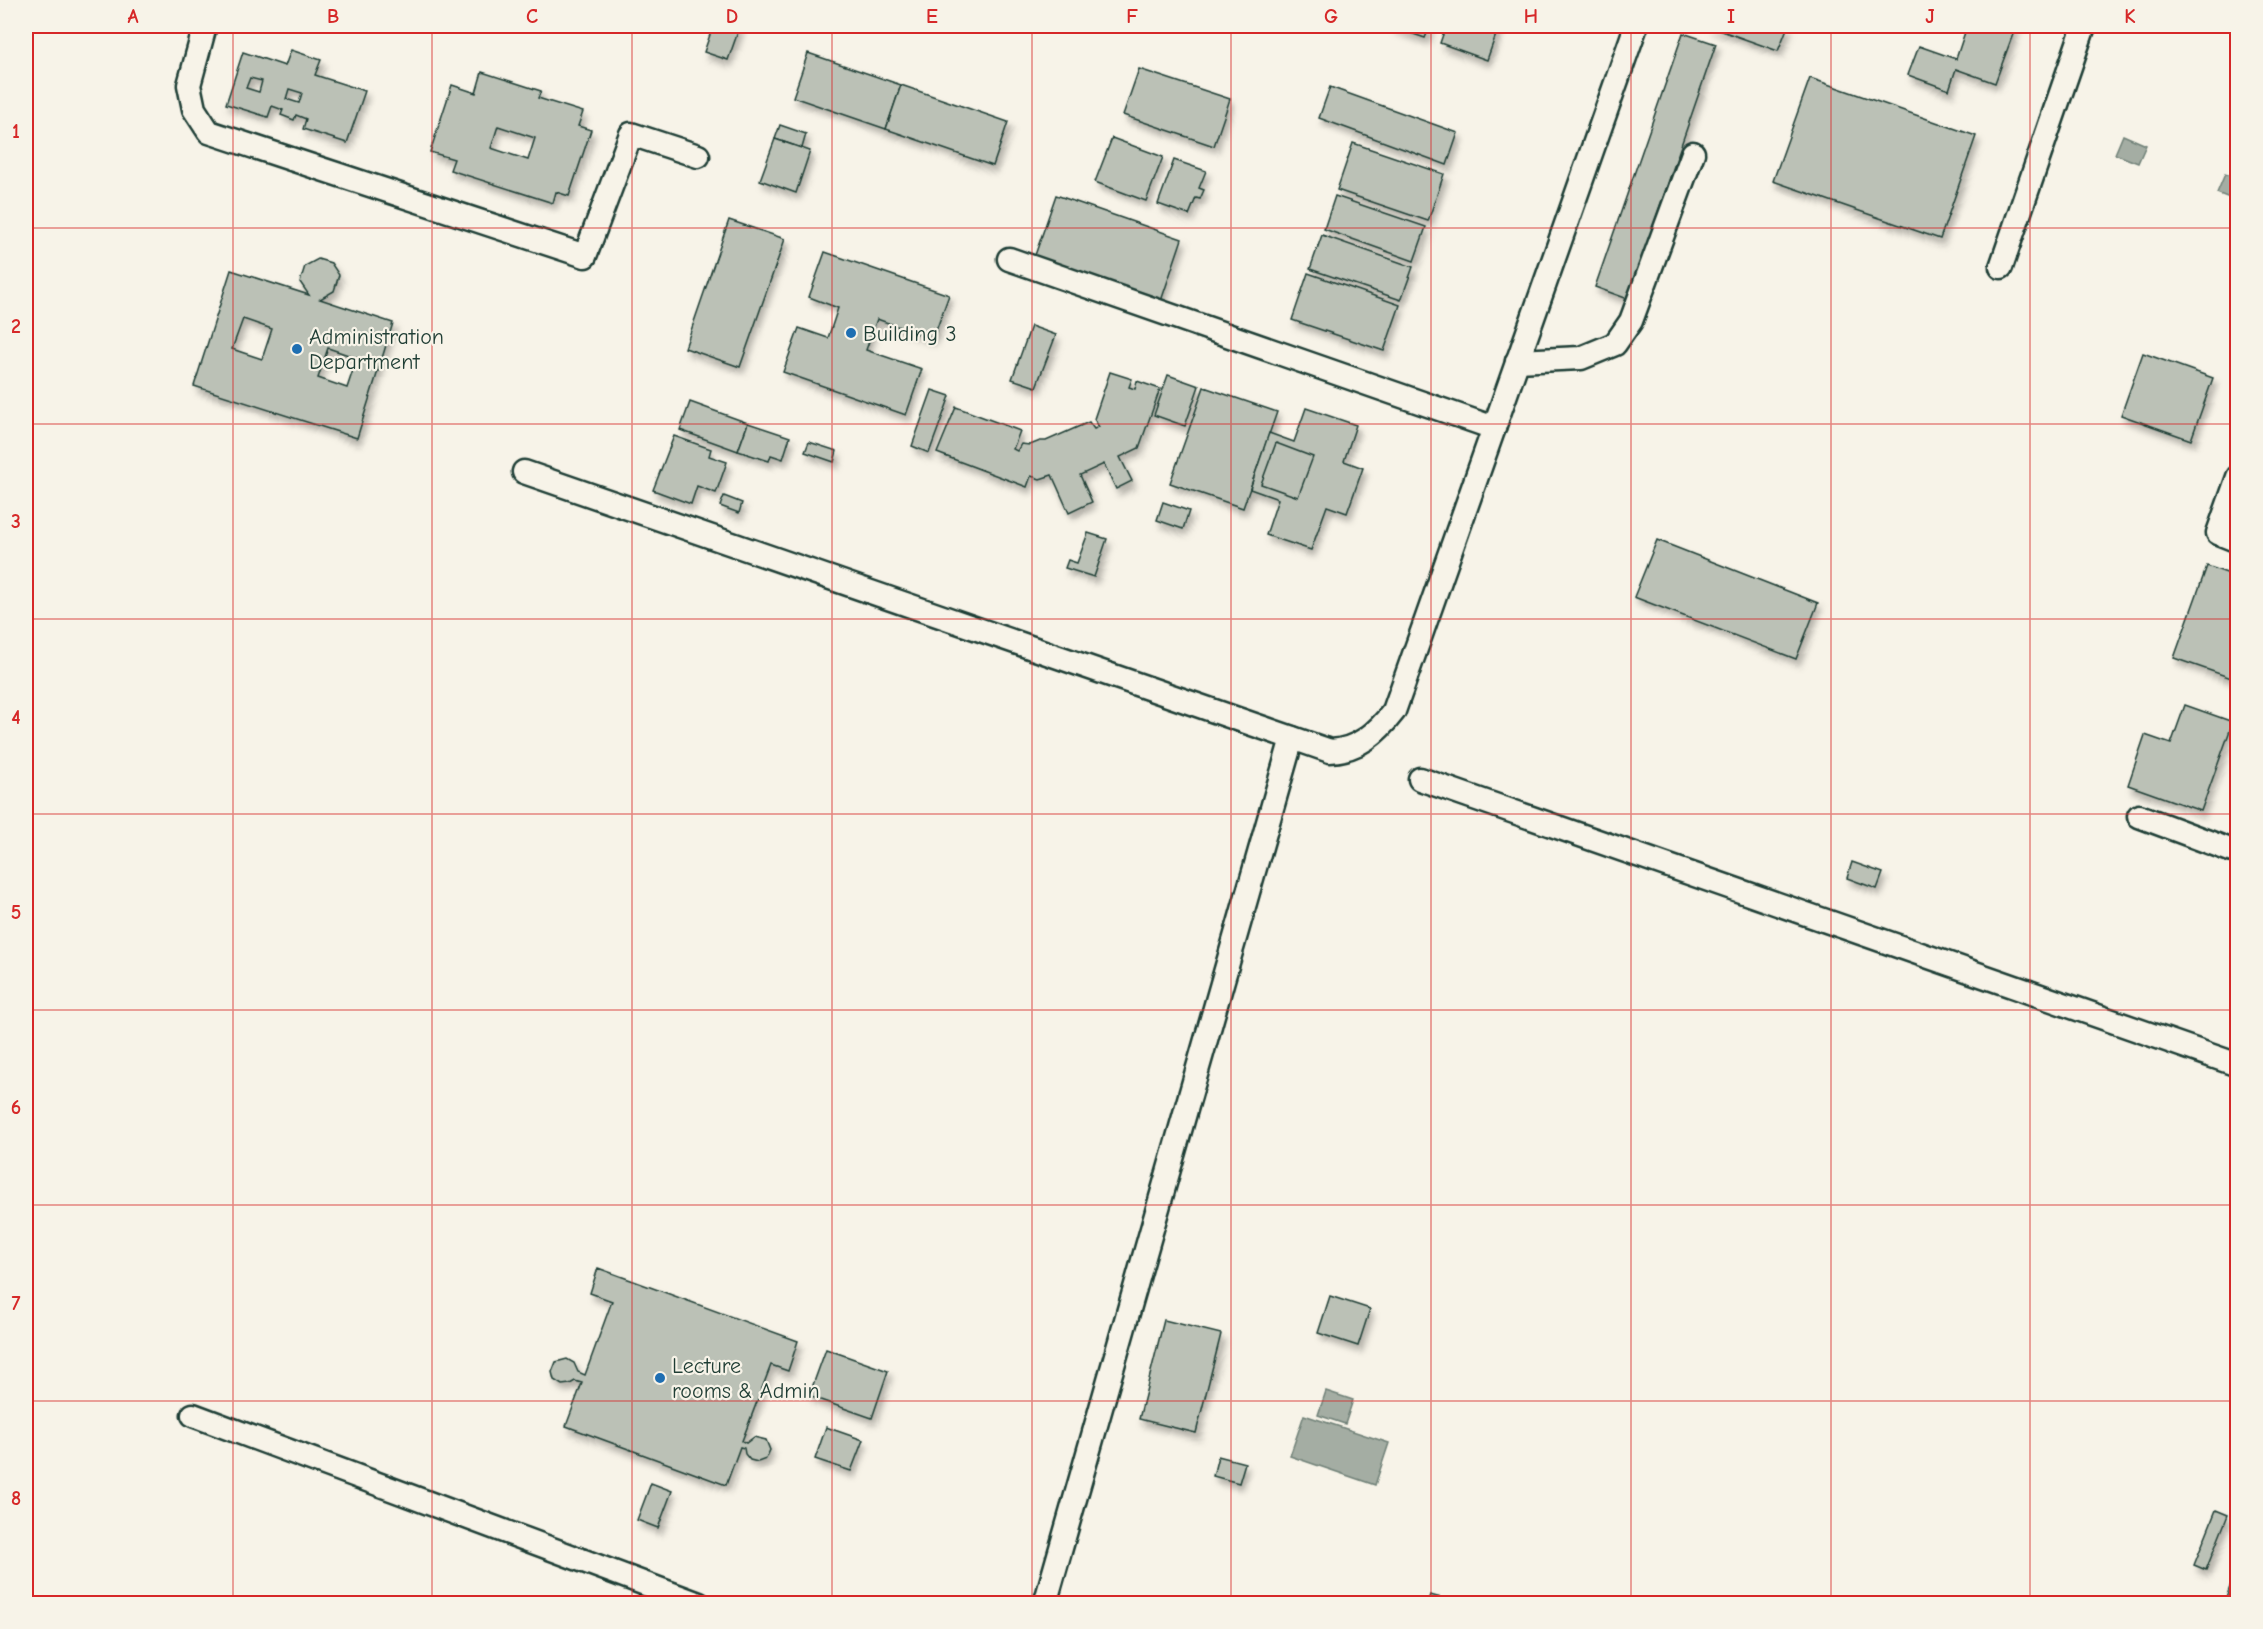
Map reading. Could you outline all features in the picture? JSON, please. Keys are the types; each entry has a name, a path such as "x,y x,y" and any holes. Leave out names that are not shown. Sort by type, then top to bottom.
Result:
{"lane":[{"path":"205,26 189,85 194,109 209,132 585,256 631,134 698,156"},
{"path":"524,472 1330,751 1345,750 1382,727 1394,711 1636,26"},
{"path":"2001,267 2084,26"},
{"path":"1517,361 1581,358 1615,344 1631,321 1693,153"},
{"path":"1009,259 1494,428"},
{"path":"2238,477 2218,533 2238,540"},
{"path":"1045,1604 1292,738"},
{"path":"1420,779 2238,1065"},
{"path":"2139,816 2238,853"},
{"path":"193,1415 699,1604"}],"shaded area":[{"path":"2123,135 2146,145 2138,163 2115,154"},
{"path":"2225,174 2237,179 2237,201 2217,193"},
{"path":"1326,1391 1353,1400 1345,1424 1318,1415"},
{"path":"1304,1415 1389,1443 1375,1485 1290,1456"}],"building":[{"path":"713,26 740,26 728,60 704,52"},
{"path":"1390,26 1430,26 1425,38"},
{"path":"1446,26 1499,26 1487,60 1440,43"},
{"path":"1708,26 1788,26 1778,51"},
{"path":"1967,26 2016,26 1995,83 1956,69 1949,90 1908,75 1919,46 1956,59"},
{"path":"1683,33 1716,44 1628,299 1595,287"},
{"path":"291,50 321,60 315,75 365,91 347,143 303,129 306,119 296,115 294,120 281,115 283,110 272,106 268,117 226,104 243,52 285,66","holes":["250,78 262,81 259,92 246,88","289,89 302,93 299,103 286,99"]},
{"path":"808,53 901,85 886,129 793,97"},
{"path":"1139,69 1230,99 1214,146 1123,115"},
{"path":"482,72 541,91 538,98 583,112 578,126 591,130 569,196 556,192 553,203 450,170 454,159 430,152 452,85 476,93","holes":["498,126 535,138 528,160 491,148"]},
{"path":"1810,78 1976,136 1940,239 1773,181"},
{"path":"901,85 1008,122 993,166 886,129"},
{"path":"1330,87 1458,133 1447,165 1319,118"},
{"path":"780,125 806,134 802,148 775,139"},
{"path":"1112,138 1163,157 1146,201 1095,182"},
{"path":"775,139 810,151 796,193 760,180"},
{"path":"1353,143 1444,174 1428,221 1337,190"},
{"path":"1174,160 1206,171 1199,188 1204,190 1200,199 1196,198 1189,215 1158,204"},
{"path":"1056,195 1182,239 1160,304 1033,261"},
{"path":"1335,196 1426,227 1414,261 1324,229"},
{"path":"729,220 785,239 740,367 685,348"},
{"path":"1322,235 1413,267 1401,300 1310,269"},
{"name":"Building 3","path":"825,252 949,295 933,339 877,319 866,350 922,369 906,415 783,372 799,328 828,338 838,308 809,297"},
{"name":"Administration Department","path":"318,259 331,263 339,275 334,291 320,299 393,323 357,438 194,386 231,270 309,295 300,282 305,266","holes":["243,319 272,329 262,359 232,349","328,348 357,358 347,388 318,378"]},
{"path":"1308,273 1400,305 1384,351 1292,320"},
{"path":"1031,326 1056,335 1036,387 1012,379"},
{"path":"2143,353 2213,378 2191,440 2121,415"},
{"path":"1110,372 1132,379 1129,387 1135,389 1137,381 1160,389 1139,448 1120,457 1132,481 1116,489 1104,464 1080,475 1092,502 1069,513 1052,475 1040,479 1031,476 1027,487 937,453 956,407 1020,431 1013,449 1017,451 1021,444 1030,445 1046,441 1089,422 1094,429 1099,427 1094,419"},
{"path":"1168,375 1199,386 1185,426 1154,415"},
{"path":"1204,387 1277,412 1243,508 1170,483"},
{"path":"932,390 950,396 929,453 912,446"},
{"path":"690,402 748,423 738,451 680,430"},
{"path":"1306,408 1356,425 1344,461 1363,468 1347,513 1327,506 1311,550 1266,535 1278,499 1250,489 1269,433 1294,442"},
{"path":"748,423 790,437 783,459 771,455 769,461 738,451"},
{"path":"674,436 711,449 709,456 727,462 716,493 697,486 691,504 653,490"},
{"path":"809,442 837,451 834,462 805,452"},
{"path":"1276,443 1313,457 1298,497 1261,484"},
{"path":"724,496 742,503 739,513 720,506"},
{"path":"1163,502 1189,511 1183,529 1157,520"},
{"path":"1088,533 1107,539 1094,577 1065,568 1068,560 1077,563"},
{"path":"1657,540 1818,603 1796,659 1634,597"},
{"path":"2207,566 2238,577 2237,680 2174,658"},
{"path":"2185,705 2233,722 2201,811 2128,785 2145,735 2171,744"},
{"path":"1852,862 1883,873 1877,889 1847,878"},
{"name":"Lecture rooms & Admin","path":"598,1268 798,1341 788,1371 771,1365 742,1441 746,1443 754,1437 766,1440 770,1450 766,1459 758,1462 750,1460 744,1448 740,1447 726,1485 566,1426 582,1383 575,1381 562,1385 554,1380 552,1372 556,1362 567,1359 574,1363 578,1372 585,1375 612,1301 590,1293"},
{"path":"1330,1296 1370,1309 1358,1346 1318,1333"},
{"path":"1164,1320 1221,1334 1196,1433 1139,1419"},
{"path":"826,1349 888,1371 872,1418 809,1396"},
{"path":"826,1427 863,1440 851,1471 815,1459"},
{"path":"1218,1456 1245,1463 1239,1483 1213,1476"},
{"path":"651,1483 672,1491 658,1528 637,1520"},
{"path":"2216,1510 2228,1515 2206,1570 2194,1565"},
{"path":"2238,1564 2238,1604 2224,1604"},
{"path":"1430,1595 1464,1604 1427,1604"}],"place":[{"name":"Building 3","path":"851,333"},
{"name":"Administration Department","path":"297,349"},
{"name":"Lecture rooms & Admin","path":"660,1378"}]}
